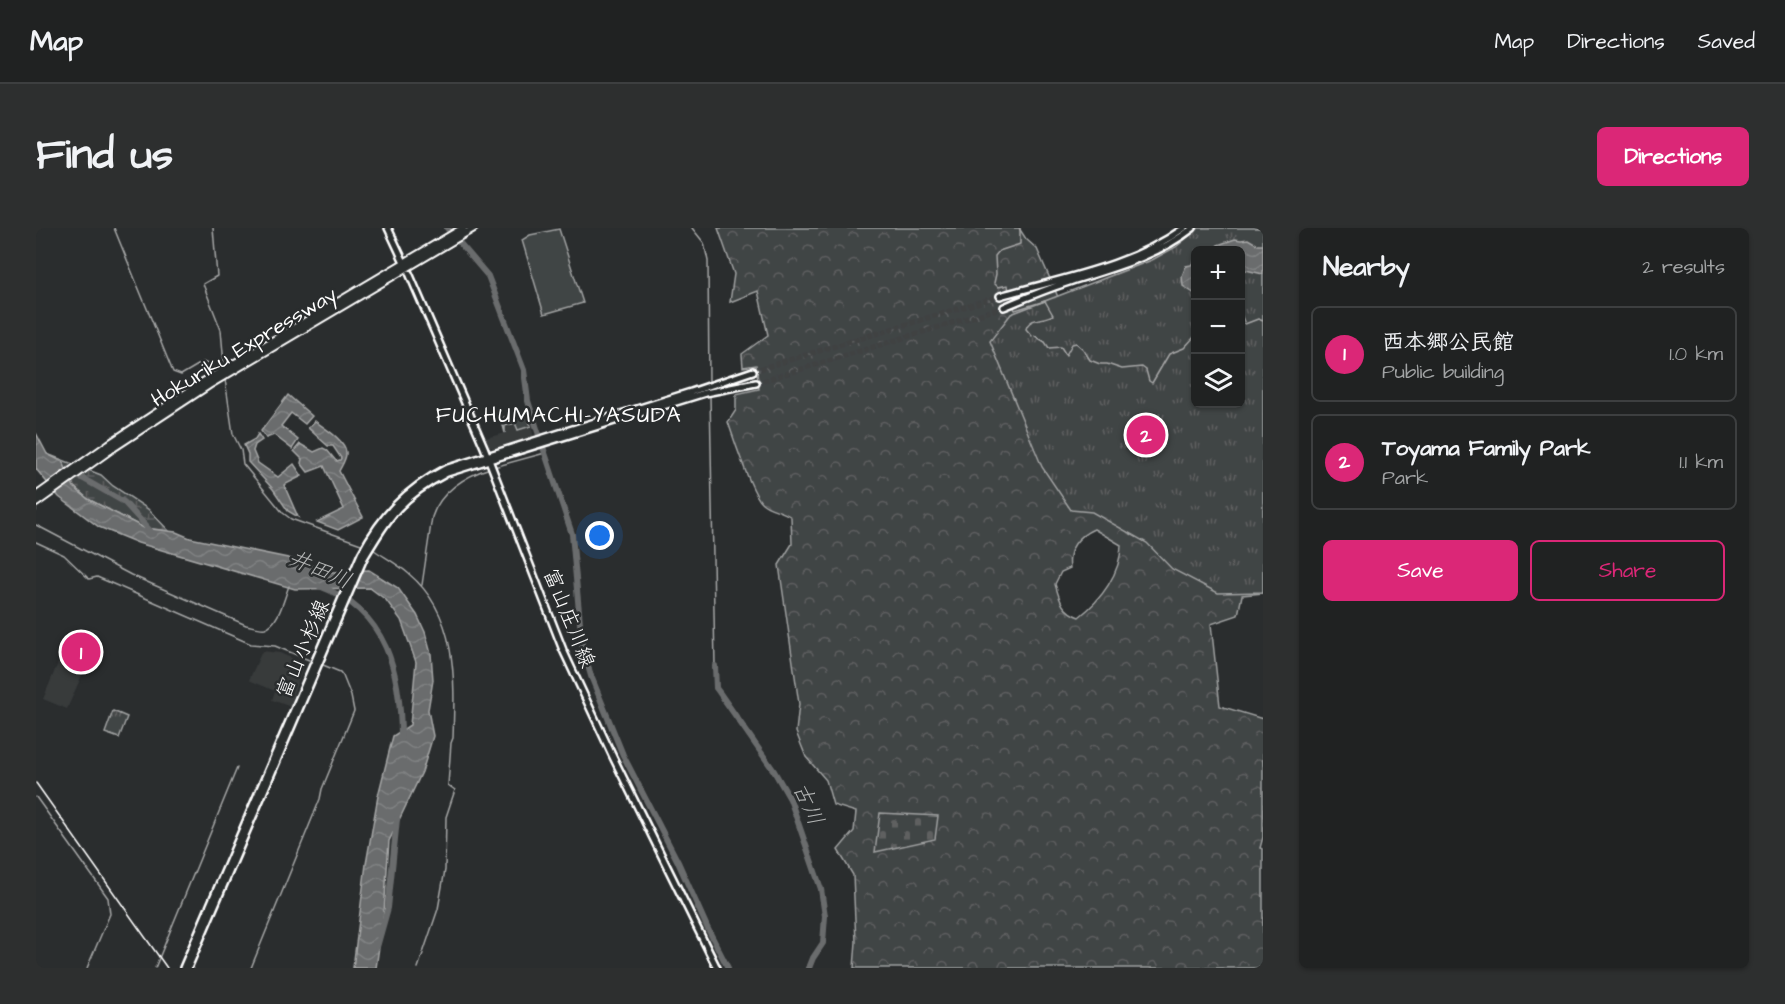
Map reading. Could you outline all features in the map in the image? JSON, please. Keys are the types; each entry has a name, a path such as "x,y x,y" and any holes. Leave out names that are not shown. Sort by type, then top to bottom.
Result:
{"highway":[{"name":"Hokuriku Expressway","path":"36,496 231,368 447,242 463,230 474,228"},
{"name":"Hokuriku Expressway","path":"36,503 111,446"}],"main road":[{"path":"388,228 404,260"},
{"path":"1000,296 1119,262 1153,248 1184,228"},
{"path":"1004,307 1046,289 1147,257 1193,228"},
{"name":"富山庄川線","path":"409,273 488,457 563,650 717,968"},
{"name":"富山小杉線","path":"186,968 362,558 383,525 412,494 447,473 488,457 705,390 714,383 753,371"},
{"name":"富山小杉線","path":"705,390 714,391 756,383"}],"shaded area":[{"path":"515,423 518,431 531,426 534,437 495,449 489,447 485,438 506,433 504,426"},
{"path":"262,651 280,653 305,664 291,707 272,700 275,691 249,680"},
{"path":"60,658 85,668 67,709 43,699"}],"green space":[{"path":"718,228 1019,228 1026,239 1037,249 1058,297 1191,400 1191,408 1241,408 1263,574 1263,593 1242,595 1238,615 1211,624 1220,706 1263,719 1263,837 1260,848 1263,849 1263,968 854,968 856,942 853,875 838,850 854,831 856,812 833,805 826,780 806,757 796,732 799,704 779,565 792,544 791,517 765,505 758,497 743,465 728,422 736,410 736,394 759,389 756,365 743,367 742,354 768,335 758,291 730,302 734,274","holes":["1094,529 1121,545 1114,576 1095,603 1079,617 1069,612 1060,600 1055,584 1061,572 1070,568 1070,555 1079,539"]},
{"path":"1199,228 1263,228 1263,592 1218,593 1172,569 1147,543 1092,512 1071,510 1042,467 990,341 1011,314 1152,260 1176,247"},
{"path":"559,229 583,303 544,314 522,240 530,235"},
{"path":"526,412 531,426 518,430 515,423 505,426 505,433 501,418"},
{"path":"47,454 101,475 113,486 148,509 169,531 144,528 88,499 74,487"},
{"path":"113,711 127,717 119,738 105,733"},
{"path":"880,813 938,816 935,839 875,852"}],"water":[{"path":"1235,239 1248,239 1258,245 1263,245 1263,274 1245,270 1245,246 1218,245"},
{"path":"1191,265 1191,291 1183,286 1182,276 1186,266"},
{"path":"288,395 312,416 305,424 291,413 281,426 298,440 292,449 274,435 266,438 261,431"},
{"path":"315,421 334,435 345,448 346,457 339,471 363,517 338,530 317,522 344,509 324,466 308,472 301,463 302,459 294,451 300,444 314,452 323,448 336,461 340,460 333,446 328,446 308,428"},
{"path":"36,433 47,454 63,462 74,487 88,499 144,528 176,532 190,538 288,558 332,572 369,570 398,588 417,615 431,654 433,680 428,710 433,736 422,772 389,841 384,912 376,968 353,968 366,864 378,796 393,736 410,725 416,662 401,620 386,600 370,588 295,589 138,543 99,527 59,497 36,469"},
{"path":"258,434 262,440 255,445 253,451 258,463 278,477 294,464 302,476 284,485 298,517 288,511 273,489 248,462 248,454 244,445 255,439"}],"waterway":[{"path":"114,228 173,372 181,375 203,362 210,365 215,372"},
{"path":"213,228 217,276 203,284 221,330 224,365"},
{"path":"447,228 488,276 524,370 528,401 539,435"},
{"path":"692,228 704,243 708,261 709,384"},
{"path":"1009,292 1008,285 998,287 994,283 995,256 999,251 1020,244 1020,228"},
{"path":"1013,305 1015,310 1045,301 1053,315 1030,323 1026,329 1032,336"},
{"path":"1245,324 1258,319 1263,321"},
{"path":"1035,336 1045,342 1049,348 1061,347 1066,355 1072,344 1076,343 1090,360 1100,364 1122,369 1142,367 1146,370 1149,381 1152,383 1169,354 1184,348 1191,340"},
{"path":"225,379 233,434 241,450 243,464 283,513 291,519 361,544"},
{"path":"710,395 715,666"},
{"path":"543,447 572,534 582,645 591,676 623,755 678,862 728,968"},
{"path":"494,467 545,453"},
{"path":"422,585 432,517 436,508 447,493 463,480 490,468"},
{"name":"井田川","path":"71,475 82,478 124,502 153,534"},
{"path":"36,506 36,511"},
{"path":"36,525 131,575 246,625 263,628 270,626 283,604 289,586"},
{"path":"36,542 64,555 89,579 97,577 251,644 275,646 309,660"},
{"path":"374,550 405,571 425,590 437,609 445,629 453,671 453,738 448,785 455,790 446,817 445,870 438,909 418,968"},
{"name":"井田川","path":"319,586 342,597 361,611 375,628 386,647 398,691 401,739"},
{"path":"251,968 354,711 343,676 340,672 323,665"},
{"name":"古川","path":"715,666 716,688 774,771 790,799 821,889 825,916 823,943 809,968"},
{"path":"155,968 237,768"},
{"path":"36,797 108,898 110,914 87,968"},
{"name":"井田川","path":"377,947 388,908 397,819"}],"tunnel":[{"path":"753,371 1000,296"},
{"path":"756,383 1004,307"}],"railway":[{"path":"36,783 167,968"}],"place":[{"name":"Toyama Family Park","path":"1146,435"},
{"name":"西本郷公民館","path":"81,652"}],"district":[{"name":"FUCHUMACHI-YASUDA","path":"559,415"}]}
